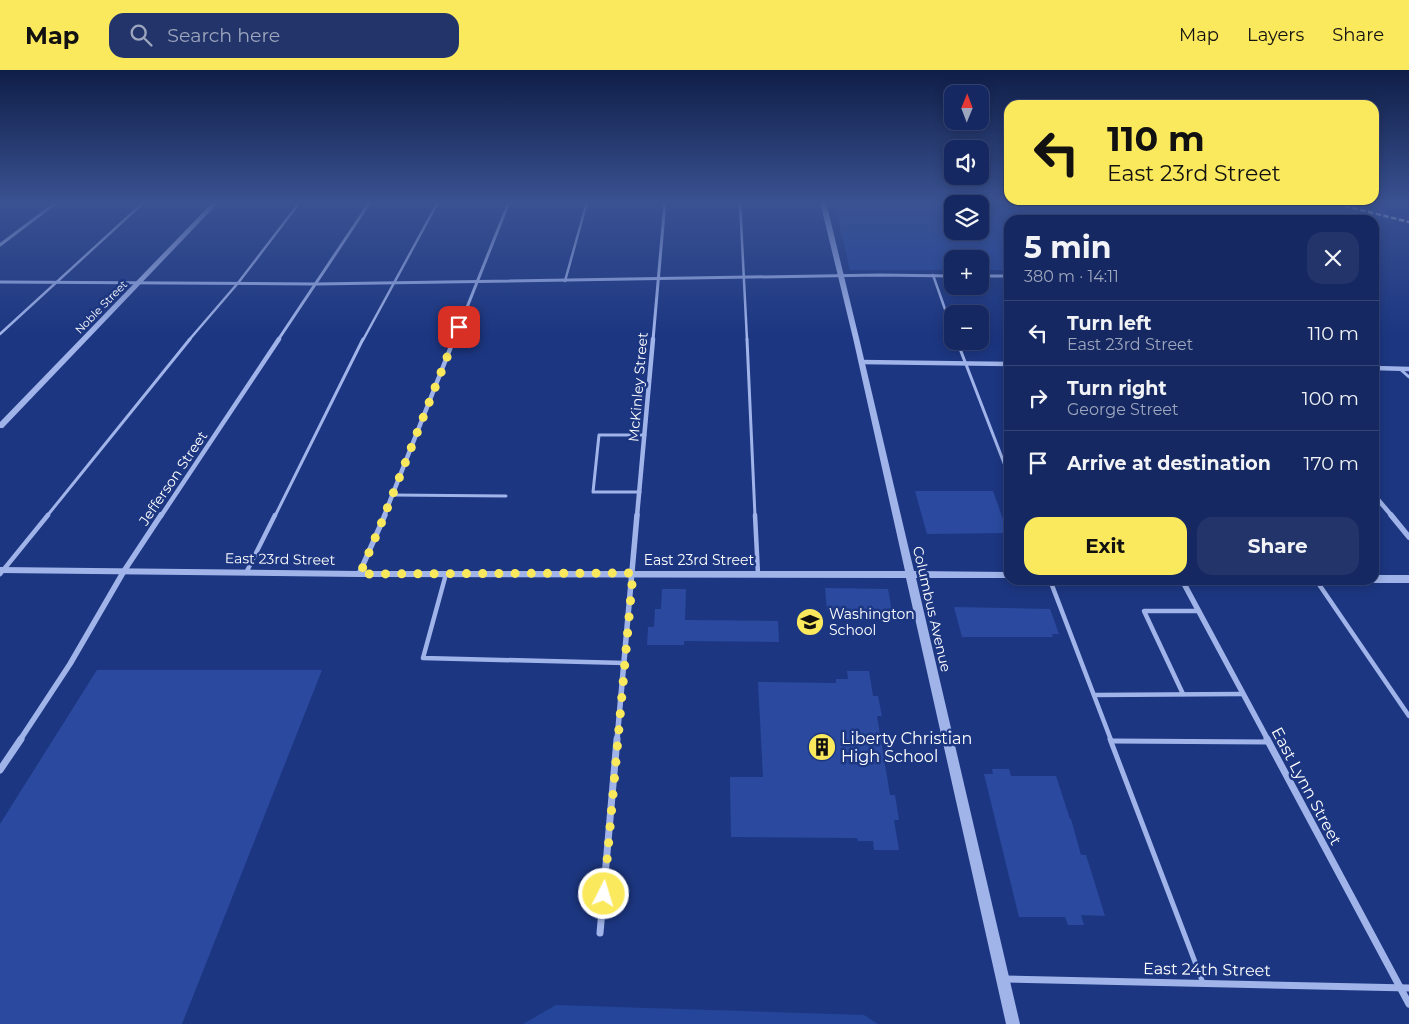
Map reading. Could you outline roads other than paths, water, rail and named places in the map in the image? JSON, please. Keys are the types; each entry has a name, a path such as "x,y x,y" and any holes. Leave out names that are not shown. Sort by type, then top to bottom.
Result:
{"street":[{"name":"Noble Street","path":"0,426 173,247"},
{"name":"Jefferson Street","path":"0,770 70,664 124,571 341,247"},
{"path":"360,574 491,247"},
{"name":"McKinley Street","path":"600,933 662,247"},
{"name":"Columbus Avenue","path":"834,247 1013,1024"},
{"path":"0,282 316,284 944,276"},
{"path":"989,276 1004,276"},
{"path":"861,362 1004,364"},
{"path":"1379,368 1409,369"},
{"path":"1379,501 1409,538"},
{"name":"East 23rd Street","path":"1,572 1004,575"},
{"path":"1379,579 1409,579"},
{"name":"East Lynn Street","path":"1185,585 1409,1004"},
{"name":"East 24th Street","path":"1003,979 1409,988"}],"lane":[{"path":"0,334 96,247"},
{"path":"1,572 266,247"},
{"path":"246,573 363,340 414,247"},
{"path":"565,281 574,247"},
{"path":"744,247 758,574"},
{"path":"933,275 944,307"},
{"path":"960,350 1004,463"},
{"path":"1400,369 1409,377"},
{"path":"640,492 593,492 599,435 645,435"},
{"path":"392,495 506,496"},
{"path":"446,574 423,658 624,663"},
{"path":"1052,585 1203,983"},
{"path":"1319,585 1409,716"},
{"path":"1183,694 1144,611 1198,611"},
{"path":"1094,695 1242,694"},
{"path":"1112,741 1268,742"}],"place":[{"name":"Washington School","path":"810,622"},
{"name":"Liberty Christian High School","path":"822,747"}]}
